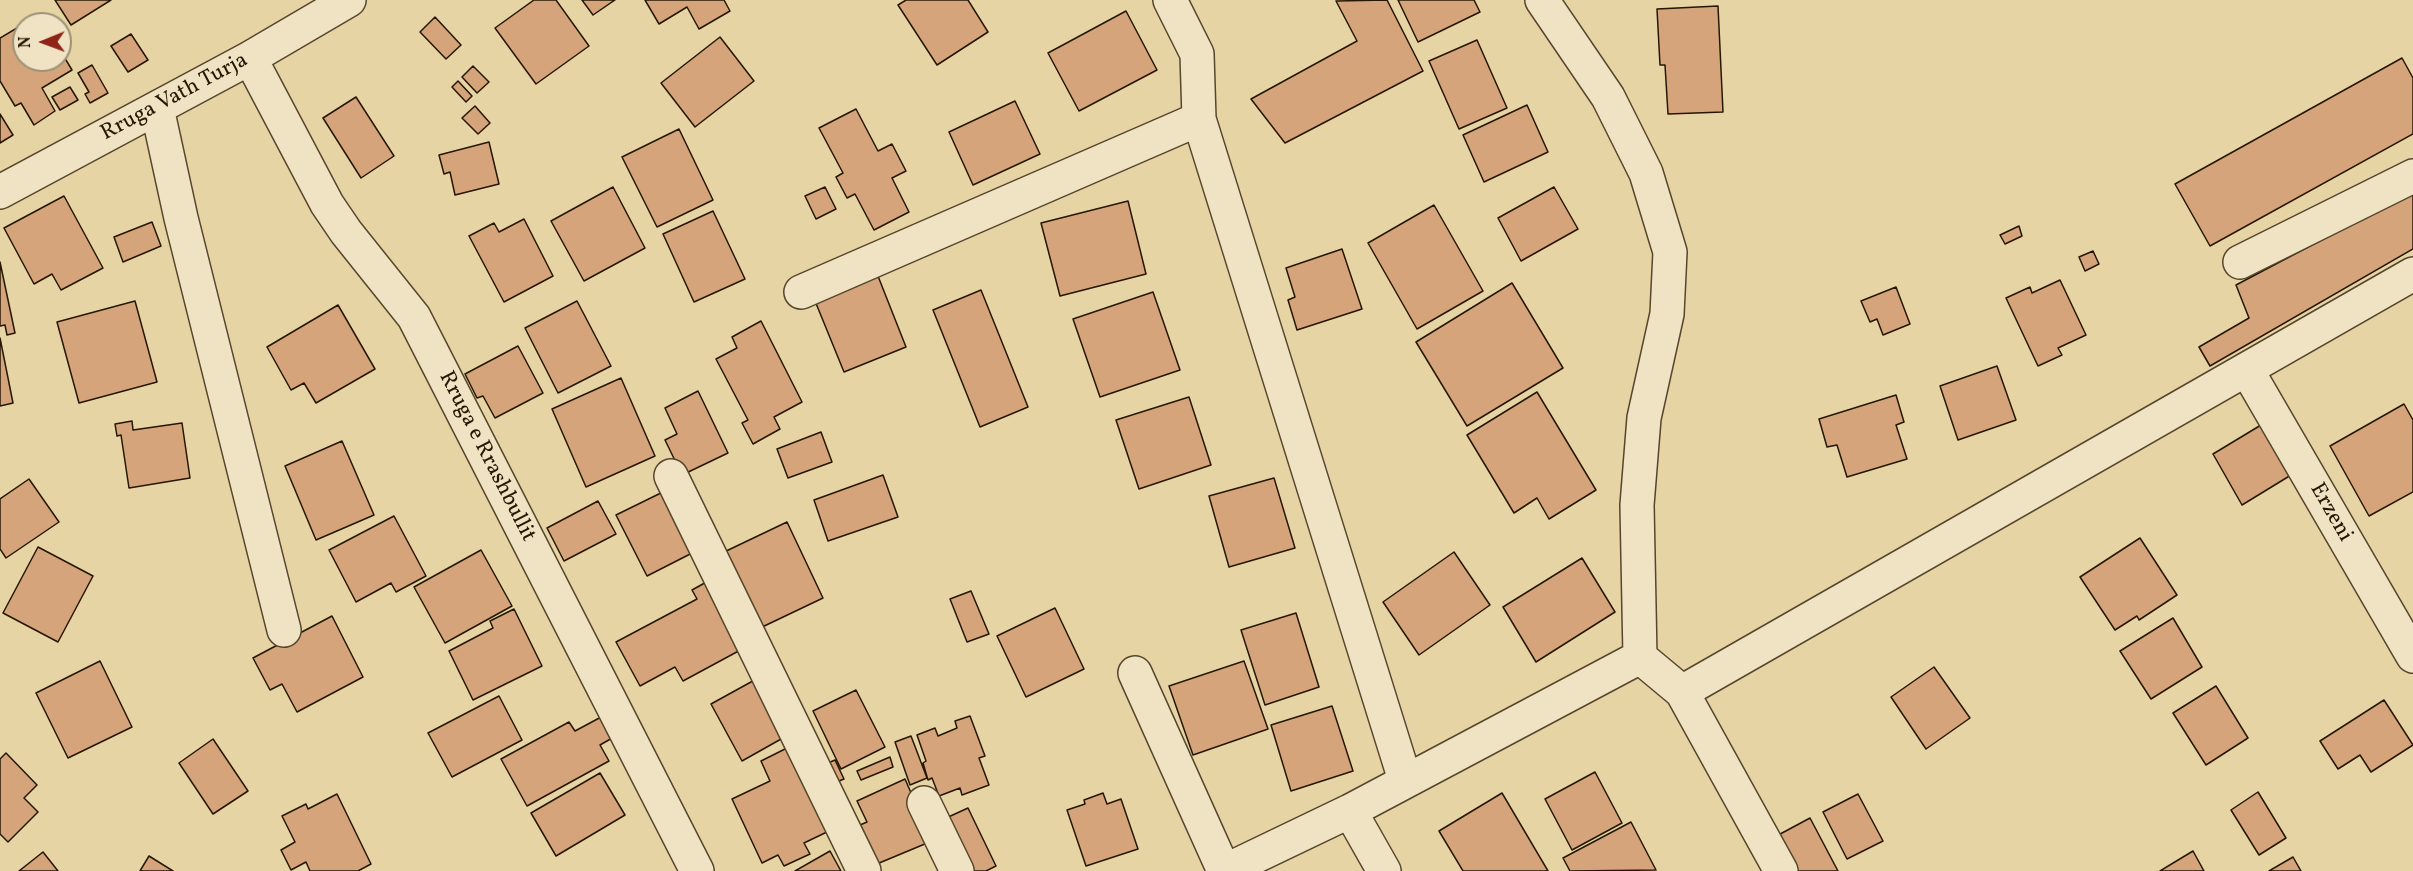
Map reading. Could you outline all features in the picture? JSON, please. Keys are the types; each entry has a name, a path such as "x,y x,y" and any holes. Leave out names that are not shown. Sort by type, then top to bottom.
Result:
{"street":[{"name":"Rruga Vath Turja","path":"0,192 250,58 349,0"},
{"path":"1170,0 1197,54 1199,119 1404,780"},
{"path":"1542,0 1608,97 1646,173 1670,252 1667,314 1644,418 1638,494 1640,657 1682,692 1781,871"},
{"name":"Rruga e Rrashbullit","path":"250,58 327,204 346,232 414,317 697,871"},
{"path":"157,108 284,630"},
{"path":"801,292 1199,119"},
{"path":"2240,262 2413,176"},
{"path":"1682,692 2413,274"},
{"name":"Erzeni","path":"2247,370 2413,656"},
{"path":"671,476 864,871"},
{"path":"1135,673 1224,871 1350,811 1404,780 1640,657"},
{"path":"924,803 957,871"},
{"path":"1350,811 1379,869"}],"building":[{"path":"55,0 111,0 72,24 72,12 63,12"},
{"path":"534,0 556,0 589,46 536,84 495,28"},
{"path":"582,0 615,0 593,15"},
{"path":"645,0 724,0 730,11 699,29 687,7 659,24"},
{"path":"906,0 968,0 988,32 937,65 898,5"},
{"path":"1387,0 1423,71 1285,143 1251,99 1357,41 1336,1"},
{"path":"1398,0 1474,0 1480,12 1418,42"},
{"path":"1718,6 1723,112 1668,114 1665,65 1660,65 1657,9"},
{"path":"1126,11 1157,70 1079,111 1048,53"},
{"path":"435,17 461,45 446,59 420,32"},
{"path":"12,31 12,72 69,72 42,88 55,111 34,125 21,103 15,106 0,81 0,38"},
{"path":"131,34 148,60 128,72 111,46"},
{"path":"720,37 754,81 695,127 661,83"},
{"path":"1477,40 1507,108 1459,129 1429,61"},
{"path":"2402,58 2413,78 2413,134 2210,246 2175,184"},
{"path":"92,65 108,93 90,103 85,94 89,92 78,73"},
{"path":"473,66 489,82 477,93 462,77"},
{"path":"458,81 472,96 466,102 452,87"},
{"path":"70,87 78,100 60,110 52,97"},
{"path":"356,97 394,156 361,178 323,118"},
{"path":"1015,101 1040,154 973,185 949,132"},
{"path":"1527,105 1548,152 1484,182 1463,135"},
{"path":"475,106 490,123 478,134 462,118"},
{"path":"856,109 878,151 892,144 906,171 892,178 909,212 874,230 855,194 847,198 836,177 843,173 819,128"},
{"path":"0,114 13,135 0,143"},
{"path":"679,129 713,200 657,227 622,157"},
{"path":"489,142 499,184 455,195 450,172 444,174 439,155"},
{"path":"613,187 645,248 584,281 551,221"},
{"path":"825,187 836,209 816,219 805,196"},
{"path":"1554,187 1578,229 1521,261 1498,218"},
{"path":"2413,192 2413,249 2210,366 2199,347 2249,318 2236,285"},
{"path":"64,196 103,268 61,290 52,274 34,284 4,228"},
{"path":"1128,201 1146,274 1060,296 1041,223"},
{"path":"1434,205 1483,291 1417,329 1368,243"},
{"path":"713,211 745,279 694,302 663,234"},
{"path":"524,219 553,276 504,302 469,236 494,223 499,232"},
{"path":"152,222 161,246 123,262 114,237"},
{"path":"2019,226 2022,236 2005,244 2000,235"},
{"path":"1342,249 1362,309 1297,330 1288,300 1295,297 1286,268"},
{"path":"2093,251 2099,264 2085,271 2079,257"},
{"path":"0,262 15,333 7,335 5,325 0,326"},
{"path":"876,271 906,347 844,372 813,296"},
{"path":"2060,280 2086,335 2058,348 2062,355 2038,366 2006,298 2030,287 2032,293"},
{"path":"1512,283 1563,368 1467,426 1416,342"},
{"path":"1896,287 1910,324 1883,335 1877,319 1870,322 1861,301"},
{"path":"981,290 1028,407 980,427 933,310"},
{"path":"1153,292 1180,370 1100,397 1073,319"},
{"path":"135,301 157,382 79,403 57,322"},
{"path":"577,301 611,366 558,393 525,328"},
{"path":"338,305 375,369 316,403 304,383 291,390 267,347"},
{"path":"761,321 802,402 774,417 780,429 753,444 742,423 748,420 716,359 737,348 732,337"},
{"path":"0,338 13,403 0,406"},
{"path":"518,346 543,393 495,418 483,396 477,398 465,374"},
{"path":"1997,366 2016,420 1958,440 1940,386"},
{"path":"621,378 655,456 586,487 552,409"},
{"path":"698,391 728,453 682,475 665,440 677,434 665,408"},
{"path":"1537,392 1596,490 1549,519 1537,498 1514,513 1467,435"},
{"path":"1896,395 1904,422 1896,425 1907,459 1847,477 1837,445 1827,447 1819,419"},
{"path":"1189,397 1211,465 1139,489 1116,420"},
{"path":"2404,404 2413,420 2413,492 2369,516 2330,446"},
{"path":"132,421 133,430 182,423 190,478 129,488 121,435 117,436 115,424"},
{"path":"2266,422 2296,472 2242,505 2213,454"},
{"path":"821,432 832,462 788,478 777,449"},
{"path":"342,441 374,515 316,540 285,466"},
{"path":"883,475 898,517 828,541 814,500"},
{"path":"1274,478 1295,548 1229,567 1209,496"},
{"path":"29,479 59,522 6,558 0,549 0,499"},
{"path":"671,488 702,548 647,576 616,515"},
{"path":"598,501 616,534 564,561 547,528"},
{"path":"394,516 426,576 396,592 391,583 356,602 329,550"},
{"path":"787,522 823,598 758,629 722,553"},
{"path":"2140,538 2177,595 2139,620 2137,616 2115,630 2080,577"},
{"path":"38,547 93,576 58,642 3,613"},
{"path":"481,550 512,606 445,643 414,587"},
{"path":"1454,552 1490,605 1419,655 1383,602"},
{"path":"1582,558 1615,612 1536,662 1503,607"},
{"path":"710,580 746,647 683,681 675,667 640,686 616,642 697,599 692,590"},
{"path":"971,591 989,634 967,642 950,599"},
{"path":"1055,608 1084,669 1026,697 997,636"},
{"path":"514,609 542,666 473,700 449,651 493,628 490,621"},
{"path":"1296,613 1319,687 1265,705 1241,630"},
{"path":"332,616 363,677 297,712 282,684 270,690 253,658"},
{"path":"2173,618 2202,667 2151,699 2120,651"},
{"path":"100,661 132,727 68,758 36,693"},
{"path":"1244,661 1268,729 1193,755 1169,686"},
{"path":"1934,667 1970,718 1926,749 1891,697"},
{"path":"760,677 790,734 742,761 711,704"},
{"path":"2216,686 2248,738 2206,765 2173,713"},
{"path":"856,690 885,747 841,769 813,711"},
{"path":"499,696 522,740 452,777 428,733"},
{"path":"2384,700 2413,745 2371,772 2360,755 2338,769 2320,741"},
{"path":"1332,706 1353,771 1291,791 1271,725"},
{"path":"603,716 614,737 600,745 609,761 527,806 501,759 569,722 575,731"},
{"path":"970,716 985,756 979,758 989,785 962,795 960,788 939,796 932,778 928,780 923,763 926,761 917,735 935,728 938,736 957,728 955,721"},
{"path":"911,736 927,778 910,785 895,742"},
{"path":"213,739 248,791 213,814 179,763"},
{"path":"789,747 829,831 804,843 810,854 784,866 778,855 762,863 732,799 770,781 761,761"},
{"path":"6,753 37,785 24,798 38,812 8,842 0,834 0,759"},
{"path":"890,757 893,767 861,780 857,771"},
{"path":"835,760 844,779 829,785 821,766"},
{"path":"1595,772 1622,823 1572,850 1545,799"},
{"path":"600,773 625,815 556,856 531,813"},
{"path":"905,779 932,841 872,866 864,848 870,845 860,825 867,822 857,801"},
{"path":"2258,792 2286,838 2259,855 2231,810"},
{"path":"1103,793 1107,804 1121,799 1138,849 1086,866 1067,810 1085,804 1084,800"},
{"path":"1502,793 1548,871 1463,871 1439,831"},
{"path":"337,794 371,864 358,871 310,871 306,862 291,870 281,850 295,842 282,816 306,804 308,809"},
{"path":"1858,794 1883,841 1847,859 1823,812"},
{"path":"968,808 996,866 986,871 969,871 944,819"},
{"path":"1810,818 1838,871 1785,871 1769,840"},
{"path":"1631,822 1656,870 1570,871 1563,858"},
{"path":"830,851 841,871 795,871"},
{"path":"2193,851 2204,871 2160,871"},
{"path":"43,852 58,871 19,871"},
{"path":"149,856 173,871 140,871"},
{"path":"2293,857 2301,871 2269,871"}]}
